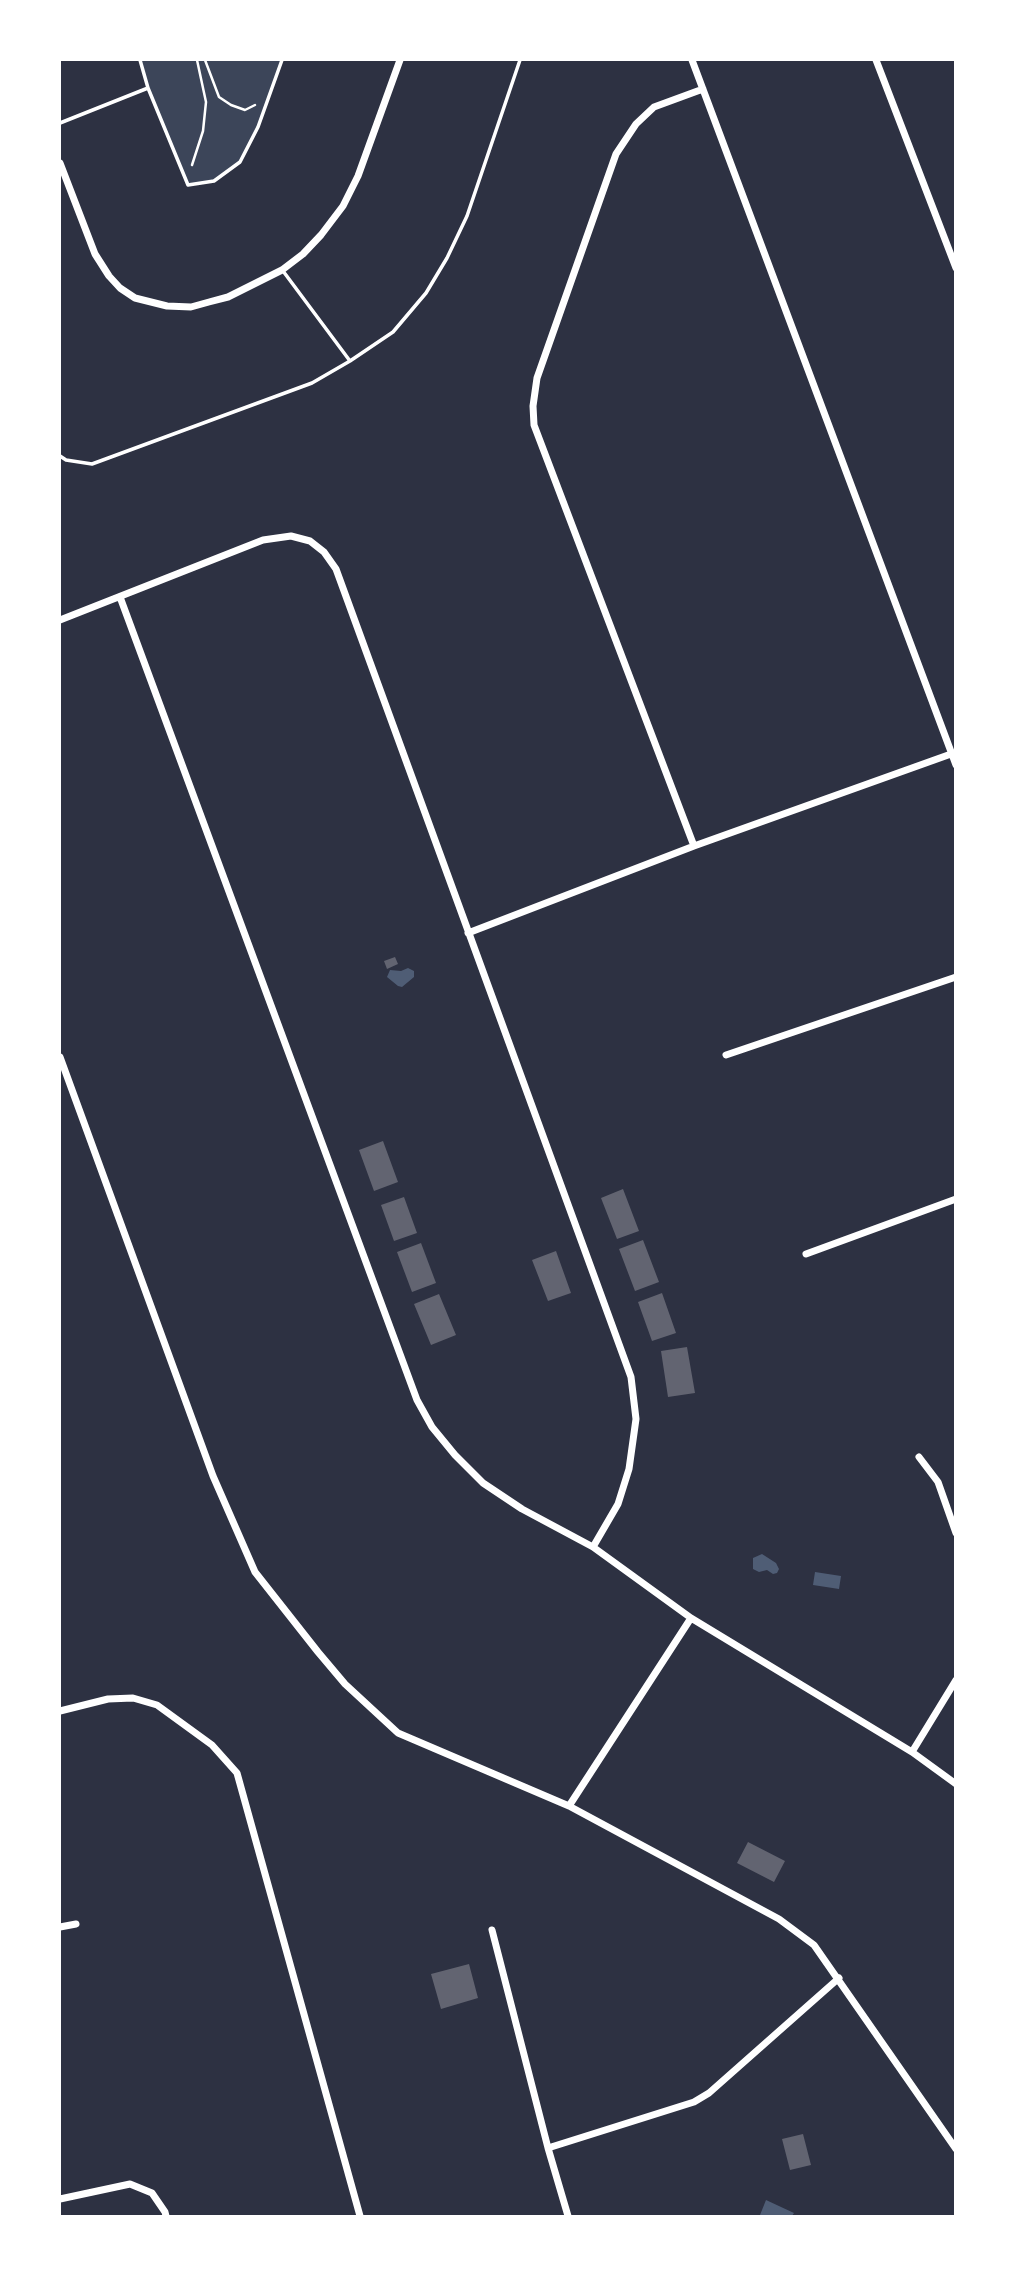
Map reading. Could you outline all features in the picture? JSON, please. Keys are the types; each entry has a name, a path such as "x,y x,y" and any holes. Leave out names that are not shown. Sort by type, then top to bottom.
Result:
{"street":[{"path":"60,163 95,254 120,288 135,298 167,306 191,307 228,297 282,270 303,254 343,206 368,152 400,60"},
{"path":"692,60 956,765"},
{"path":"876,60 956,268"},
{"path":"694,846 534,425 533,406 537,378 616,154 636,124 654,107 703,89"},
{"path":"60,620 263,540 291,536 310,541 324,552 336,569 631,1377 636,1419 629,1469 618,1504 593,1547"},
{"path":"120,597 417,1400 432,1427 483,1483 522,1509 593,1547 691,1618 912,1752 956,1784"},
{"path":"468,933 694,846 951,754"},
{"path":"726,1055 956,977"},
{"path":"60,1057 213,1476 255,1573 345,1684 398,1733 569,1806 779,1919 814,1945 956,2149"},
{"path":"806,1254 956,1199"},
{"path":"919,1457 939,1482 956,1533"},
{"path":"569,1806 691,1618"},
{"path":"912,1752 956,1680"},
{"path":"60,1711 108,1699 133,1698 157,1705 212,1745 237,1773 360,2217"},
{"path":"60,1927 76,1924"},
{"path":"492,1930 568,2217"},
{"path":"548,2148 694,2102 709,2092 839,1978"},
{"path":"60,2199 130,2184 152,2193 166,2217"}],"lane":[{"path":"140,60 148,88 188,185 214,181 240,162 258,127 282,60"},
{"path":"60,456 66,460 92,464 313,383 393,332 426,293 467,216 520,60"},
{"path":"60,123 148,88"},
{"path":"282,270 350,361"}],"path":[{"path":"186,180 203,131 206,102 197,60"},
{"path":"205,60 219,97 231,105 245,110 268,100"}],"shaded area":[{"path":"140,60 282,60 258,127 240,162 214,181 188,185 148,88"},
{"path":"408,968 414,971 414,977 402,987 387,977 390,970 401,971"},
{"path":"762,1554 776,1563 779,1569 777,1573 753,1569 753,1558"},
{"path":"815,1572 841,1576 839,1589 813,1585"},
{"path":"766,2200 794,2213 792,2216 760,2215"}],"building":[{"path":"395,957 398,964 387,969 384,961"},
{"path":"383,1141 398,1182 374,1191 359,1150"},
{"path":"623,1189 639,1231 617,1239 601,1198"},
{"path":"404,1197 417,1233 394,1241 381,1205"},
{"path":"643,1240 659,1282 635,1291 619,1249"},
{"path":"421,1243 436,1283 412,1292 397,1252"},
{"path":"556,1251 571,1293 548,1301 532,1260"},
{"path":"662,1293 676,1333 652,1341 638,1302"},
{"path":"439,1294 456,1335 431,1345 414,1304"},
{"path":"687,1347 695,1393 668,1397 661,1351"},
{"path":"748,1842 785,1861 774,1882 737,1863"},
{"path":"469,1964 478,1998 441,2009 431,1974"},
{"path":"803,2134 811,2165 790,2170 782,2139"}]}
